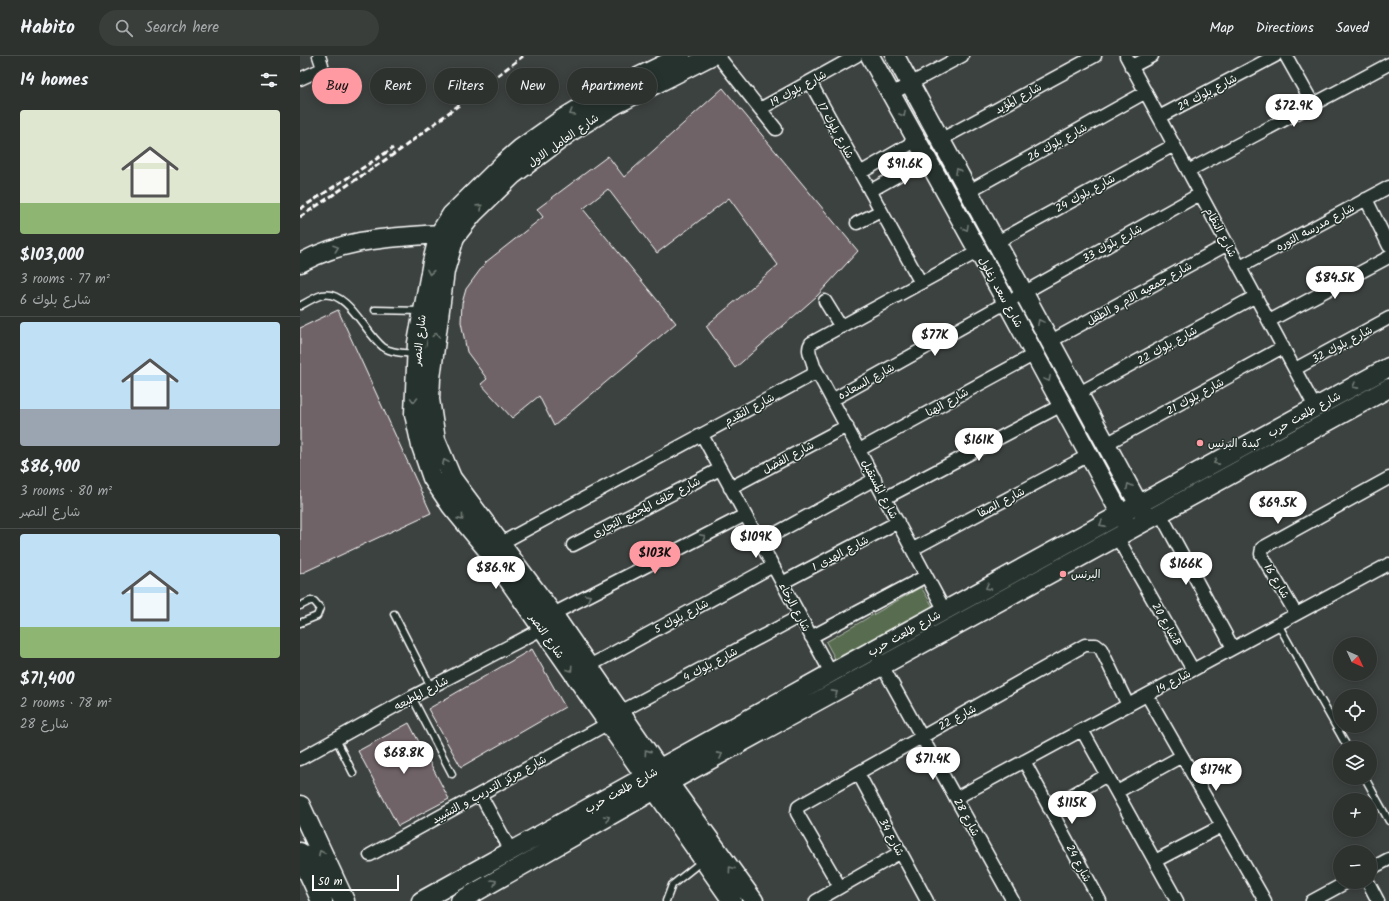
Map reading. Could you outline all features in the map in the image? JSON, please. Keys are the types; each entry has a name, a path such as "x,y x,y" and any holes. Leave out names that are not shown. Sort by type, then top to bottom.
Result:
{"main road":[{"path":"300,806 339,898"},
{"path":"300,853 339,898"}],"street":[{"path":"300,79 322,69 319,56"},
{"name":"شارع العامل الاول","path":"447,235 451,214 521,148 562,119 603,94 682,56"},
{"name":"شارع العامل الاول","path":"447,235 473,214 513,175 572,131 615,105 711,56"},
{"path":"718,56 776,129"},
{"name":"شارع بلوك 19","path":"760,109 856,56"},
{"name":"شارع سعد زغلول","path":"870,56 1007,303 1121,514 1123,533"},
{"name":"شارع سعد زغلول","path":"895,56 1139,504 1154,517"},
{"path":"891,94 962,56"},
{"name":"شارع المؤيد","path":"940,140 1095,56"},
{"path":"1129,61 1152,56"},
{"name":"شارع بلوك 29","path":"1159,117 1275,56"},
{"path":"1286,56 1313,104"},
{"name":"شارع النظام","path":"1129,61 1315,407"},
{"path":"1188,171 1389,64"},
{"name":"شارع بلوك 17","path":"810,82 921,283"},
{"name":"شارع بلوك 26","path":"969,191 1146,92"},
{"path":"860,172 917,140"},
{"name":"شارع بلوك 24","path":"997,242 1174,145"},
{"path":"870,191 927,159"},
{"name":"شارع مدرسه الثوره","path":"1240,267 1389,187"},
{"name":"شارع بلوك 33","path":"1024,292 1200,194"},
{"path":"1366,199 1389,246"},
{"path":"857,223 881,211"},
{"path":"300,264 317,254 353,242 447,235"},
{"name":"شارع النصر","path":"447,235 422,311 417,355 414,414 421,446 432,478 451,506 495,547 553,614 589,666 614,718"},
{"name":"شارع النصر","path":"447,235 445,271 432,364 430,398 432,419 443,459 452,478 495,547 542,629 614,718 657,779 754,901"},
{"name":"شارع جمعيه الام و الطفل","path":"1051,341 1228,244"},
{"path":"815,368 809,346 811,343 978,251"},
{"path":"1269,321 1389,257"},
{"name":"شارع السعاده","path":"832,400 1007,303 1024,292"},
{"name":"شارع بلوك 22","path":"1079,393 1256,296"},
{"path":"825,301 841,327"},
{"name":"شارع بلوك 32","path":"1294,369 1389,318"},
{"name":"شارع بلوك 21","path":"1106,444 1283,347"},
{"name":"شارع الهنا","path":"859,450 1034,354"},
{"name":"شارع طلعت حرب","path":"467,899 657,779 831,673 1389,367"},
{"name":"شارع التقدم","path":"495,547 810,376 813,374 815,368"},
{"name":"شارع المستقبل","path":"815,368 945,610"},
{"name":"شارع طلعت حرب","path":"421,901 511,851 883,667 1123,533 1389,388"},
{"path":"885,498 1062,405"},
{"name":"شارع الفضل","path":"730,488 847,426"},
{"name":"شارع الرخاء","path":"702,435 831,673"},
{"name":"شارع الصفا","path":"913,549 1089,455"},
{"name":"شارع خلف المجمع التجارى","path":"573,545 720,469"},
{"name":"شارع 16","path":"1296,614 1261,554 1262,548 1389,478"},
{"path":"760,542 875,479"},
{"path":"553,614 745,515"},
{"path":"1154,517 1233,648"},
{"name":"شارع الهدى 1","path":"782,584 898,522"},
{"name":"شارع 20B","path":"1123,533 1193,670"},
{"name":"شارع 14","path":"956,798 1389,564"},
{"name":"شارع بلوك 5","path":"589,666 773,566"},
{"path":"811,637 926,576"},
{"name":"شارع بلوك 4","path":"614,718 800,616"},
{"name":"شارع المطبعه","path":"300,759 412,697 542,629"},
{"name":"شارع 22","path":"840,887 798,816 797,810 801,805 1085,645 1096,646 1101,649 1128,705"},
{"name":"شارع 28","path":"873,650 1013,901"},
{"path":"1147,694 1266,901"},
{"name":"شارع مركز التدريب و التشييد","path":"370,855 614,718"},
{"path":"1082,730 1177,901"},
{"path":"1117,792 1182,756"},
{"name":"شارع 24","path":"1024,761 1100,901"},
{"name":"شارع 34","path":"858,773 927,901"},
{"path":"1049,808 1107,775"},
{"name":"شارع النصر","path":"657,779 704,860 732,901"},
{"path":"480,794 511,851"},
{"path":"1155,861 1222,826"},
{"path":"816,901 901,852"},
{"path":"1377,865 1389,859"},
{"path":"1315,900 1335,889"},
{"path":"1372,889 1378,901"}],"lane":[{"path":"300,306 320,296 328,294 335,296 353,311 383,347 390,351 417,355"},
{"path":"375,310 422,311"},
{"path":"300,606 310,601 314,601 320,608 317,616 301,622"},
{"path":"394,614 432,687"},
{"path":"1278,624 1344,741"},
{"path":"412,697 452,774"},
{"path":"336,739 353,773"},
{"path":"1369,785 1389,821"},
{"path":"666,901 672,885 704,860"}],"green space":[{"path":"921,587 935,610 838,664 826,642"}],"building":[{"path":"723,88 858,251 817,296 735,368 706,326 778,265 729,198 657,253 608,189 583,209 676,323 554,426 539,396 512,418 481,384 487,379 467,352 461,322 462,303 466,289 486,262 543,217 537,209 608,156 624,177"},
{"path":"338,310 431,513 300,574 300,328"},
{"path":"532,649 565,707 461,767 428,709"},
{"path":"409,723 449,799 398,826 358,751"}],"railway":[{"path":"300,217 400,150 523,56"},
{"path":"300,209 393,148"}],"place":[{"name":"كبدة البرنس","path":"1200,443"},
{"name":"البرنس","path":"1063,574"}]}
